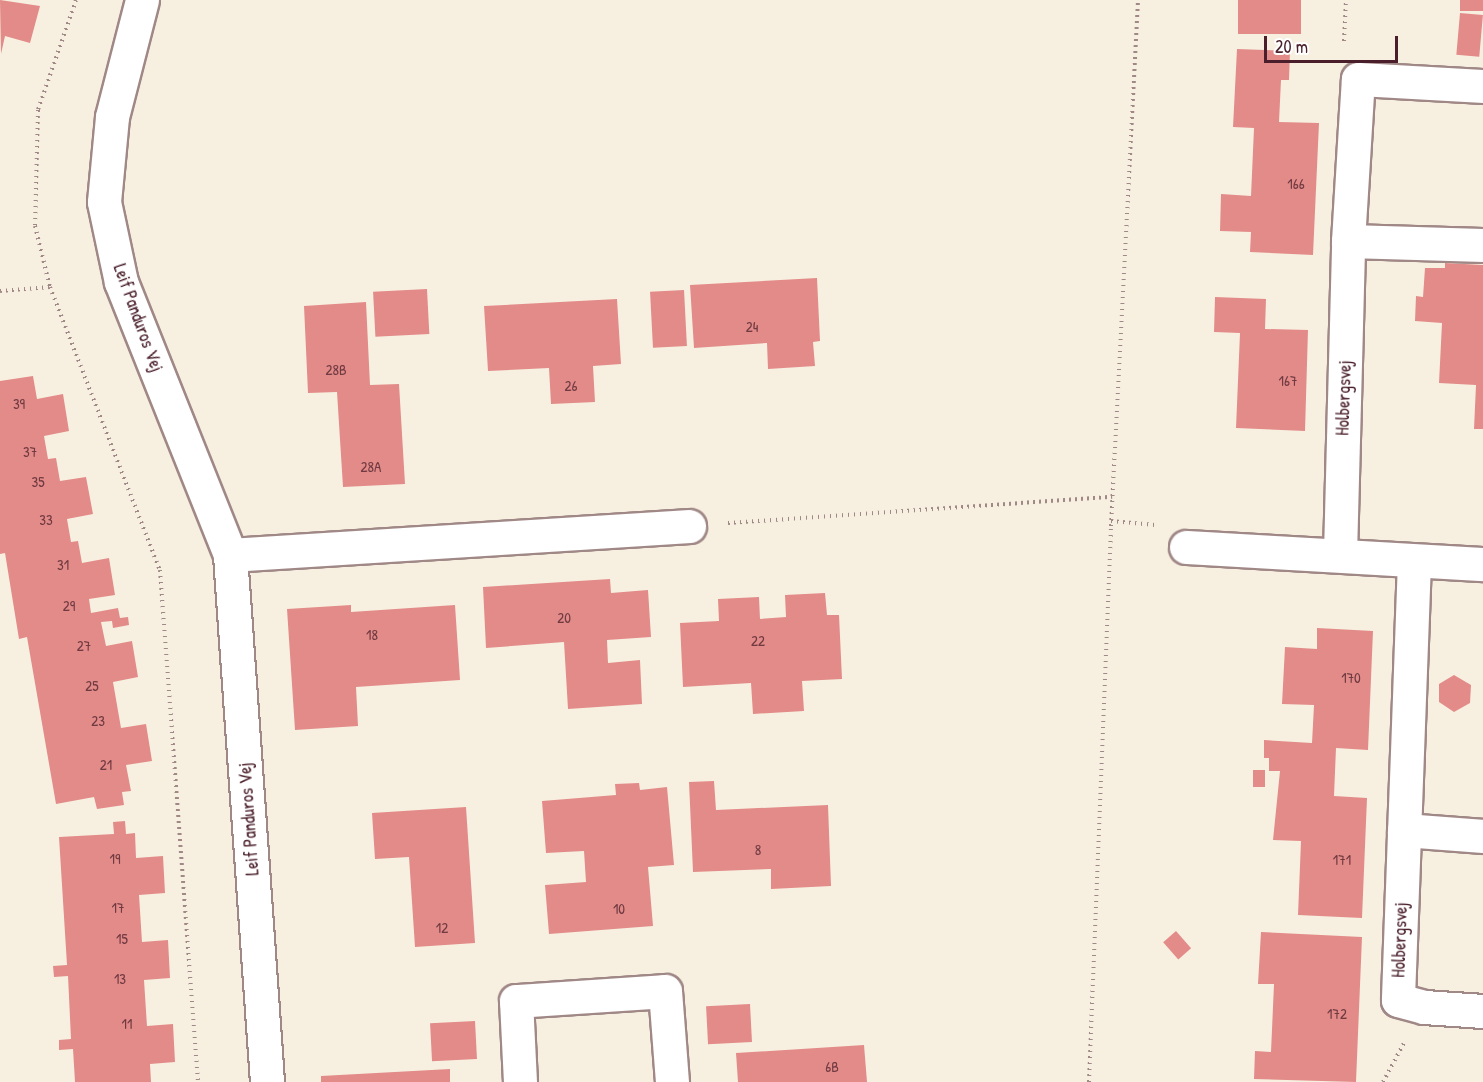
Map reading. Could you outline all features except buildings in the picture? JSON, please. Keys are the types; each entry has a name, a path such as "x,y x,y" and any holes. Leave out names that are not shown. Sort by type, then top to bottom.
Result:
{"street":[{"name":"Leif Panduros Vej","path":"142,0 112,117 104,202 122,282 230,555 267,1082"},
{"name":"Holbergsvej","path":"1340,554 1348,241 1358,79 1483,86"},
{"path":"1348,241 1483,245"},
{"path":"230,555 688,526"},
{"path":"1175,536 1414,561 1483,564"},
{"name":"Holbergsvej","path":"1414,561 1398,1000 1424,1007 1483,1011"},
{"path":"1404,830 1483,836"},
{"path":"520,1082 516,1000 665,991 672,1082"}],"path":[{"path":"76,0 38,110 34,226 50,287 160,570 198,1082"},
{"path":"1089,1082 1112,497 1138,0"},
{"path":"0,291 50,287"},
{"path":"688,526 1112,497"},
{"path":"1111,521 1175,536"}]}
